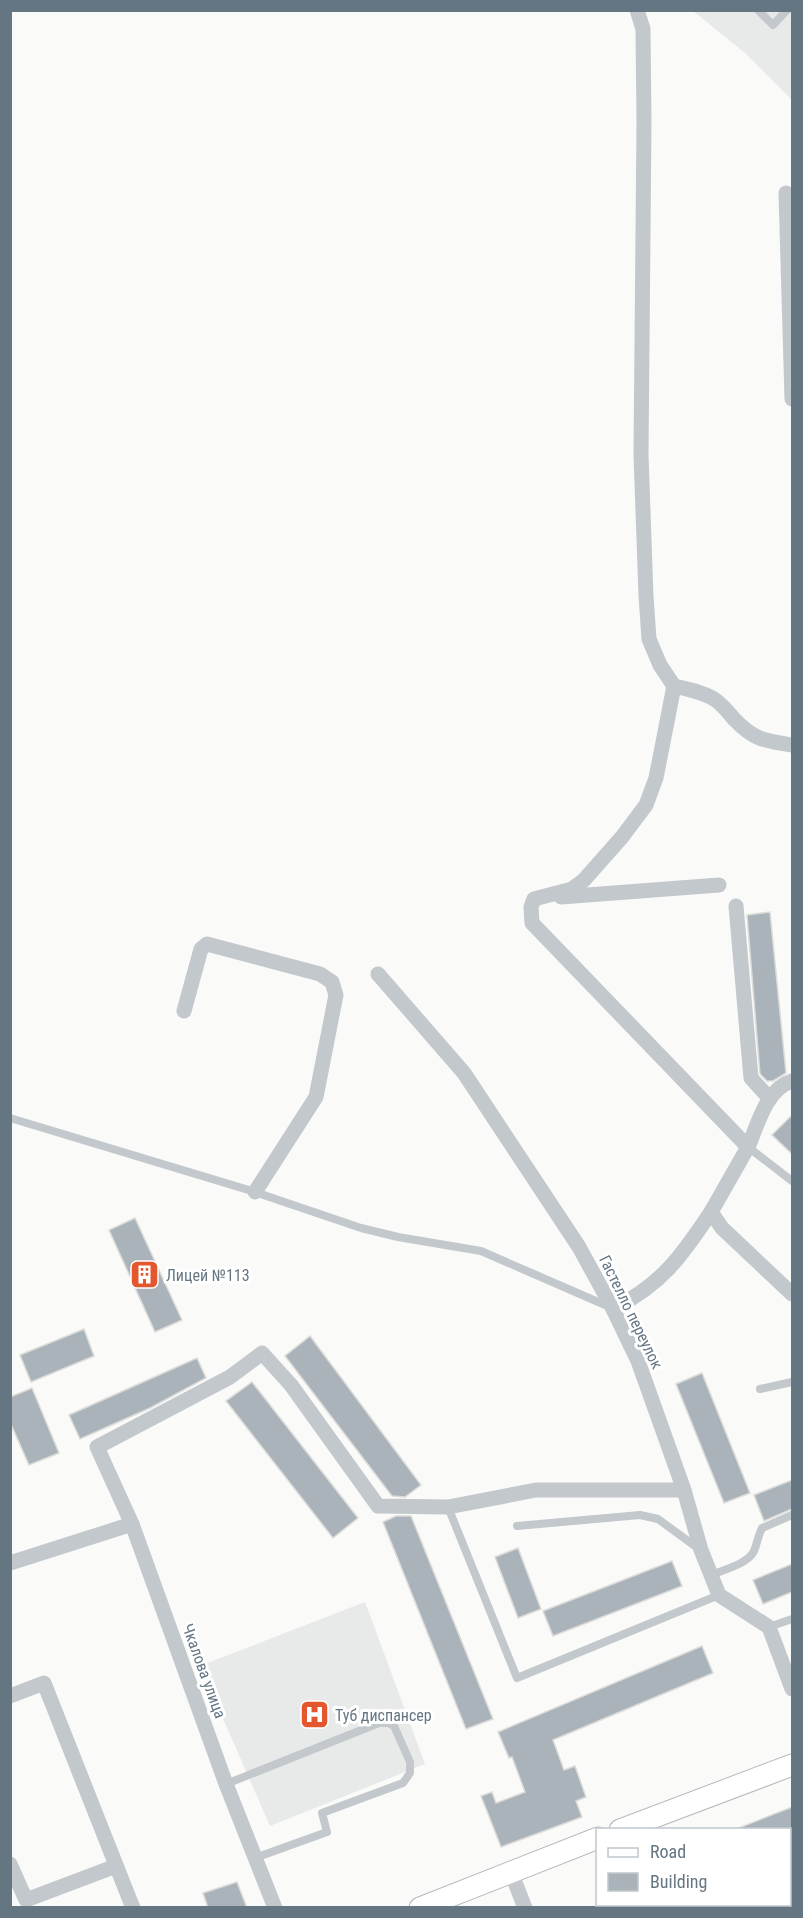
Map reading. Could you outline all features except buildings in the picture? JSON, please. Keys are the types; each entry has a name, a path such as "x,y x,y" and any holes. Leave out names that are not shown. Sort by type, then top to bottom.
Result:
{"main road":[{"path":"642,1826 792,1765"},
{"path":"420,1908 596,1838"}],"street":[{"path":"637,10 643,29 641,454 649,639 660,665 674,686 701,693 716,700 744,728 764,741 792,744"},
{"path":"786,193 792,399"},
{"path":"534,899 572,889 584,880 622,837 646,805 656,778 674,686"},
{"path":"534,899 719,885"},
{"path":"534,899 531,907 532,923 748,1147"},
{"path":"736,906 751,1078 770,1099"},
{"path":"184,1011 201,949 207,944 320,975 332,982 336,995 316,1098 255,1192"},
{"name":"Гастелло переулок","path":"378,974 464,1073 554,1207 613,1309 638,1361 684,1490 701,1550 719,1596"},
{"path":"613,1309 634,1298 668,1272 683,1254 711,1212 748,1147 770,1099 777,1090 792,1081"},
{"path":"711,1212 722,1228 792,1294"},
{"name":"Чкалова улица","path":"275,1908 226,1784 132,1524 98,1447 230,1377 262,1353 291,1385 378,1506 447,1507"},
{"path":"447,1507 536,1490 684,1490"},
{"path":"10,1563 132,1524"},
{"path":"719,1596 769,1627 792,1689"},
{"path":"10,1696 44,1683 133,1908"},
{"path":"10,1864 26,1900 116,1866"},
{"path":"511,1872 525,1908"}],"lane":[{"path":"758,10 773,25 787,10"},
{"path":"10,1118 255,1192 361,1228 398,1237 481,1251 613,1309"},
{"path":"748,1147 792,1181"},
{"path":"760,1389 792,1382"},
{"path":"447,1507 517,1677 719,1596"},
{"path":"517,1526 640,1515 658,1519 701,1550"},
{"path":"711,1575 745,1560 753,1553 762,1528 792,1515"},
{"path":"769,1627 792,1619"},
{"path":"226,1784 379,1723 394,1726 410,1762 410,1773 403,1783 322,1813 327,1832 255,1858"}],"shaded area":[{"path":"693,11 792,11 792,100 745,53"},
{"name":"Туб диспансер","path":"365,1602 425,1764 270,1826 200,1666"}],"place":[{"name":"Лицей №113","path":"145,1275"},
{"name":"Туб диспансер","path":"314,1715"}]}
